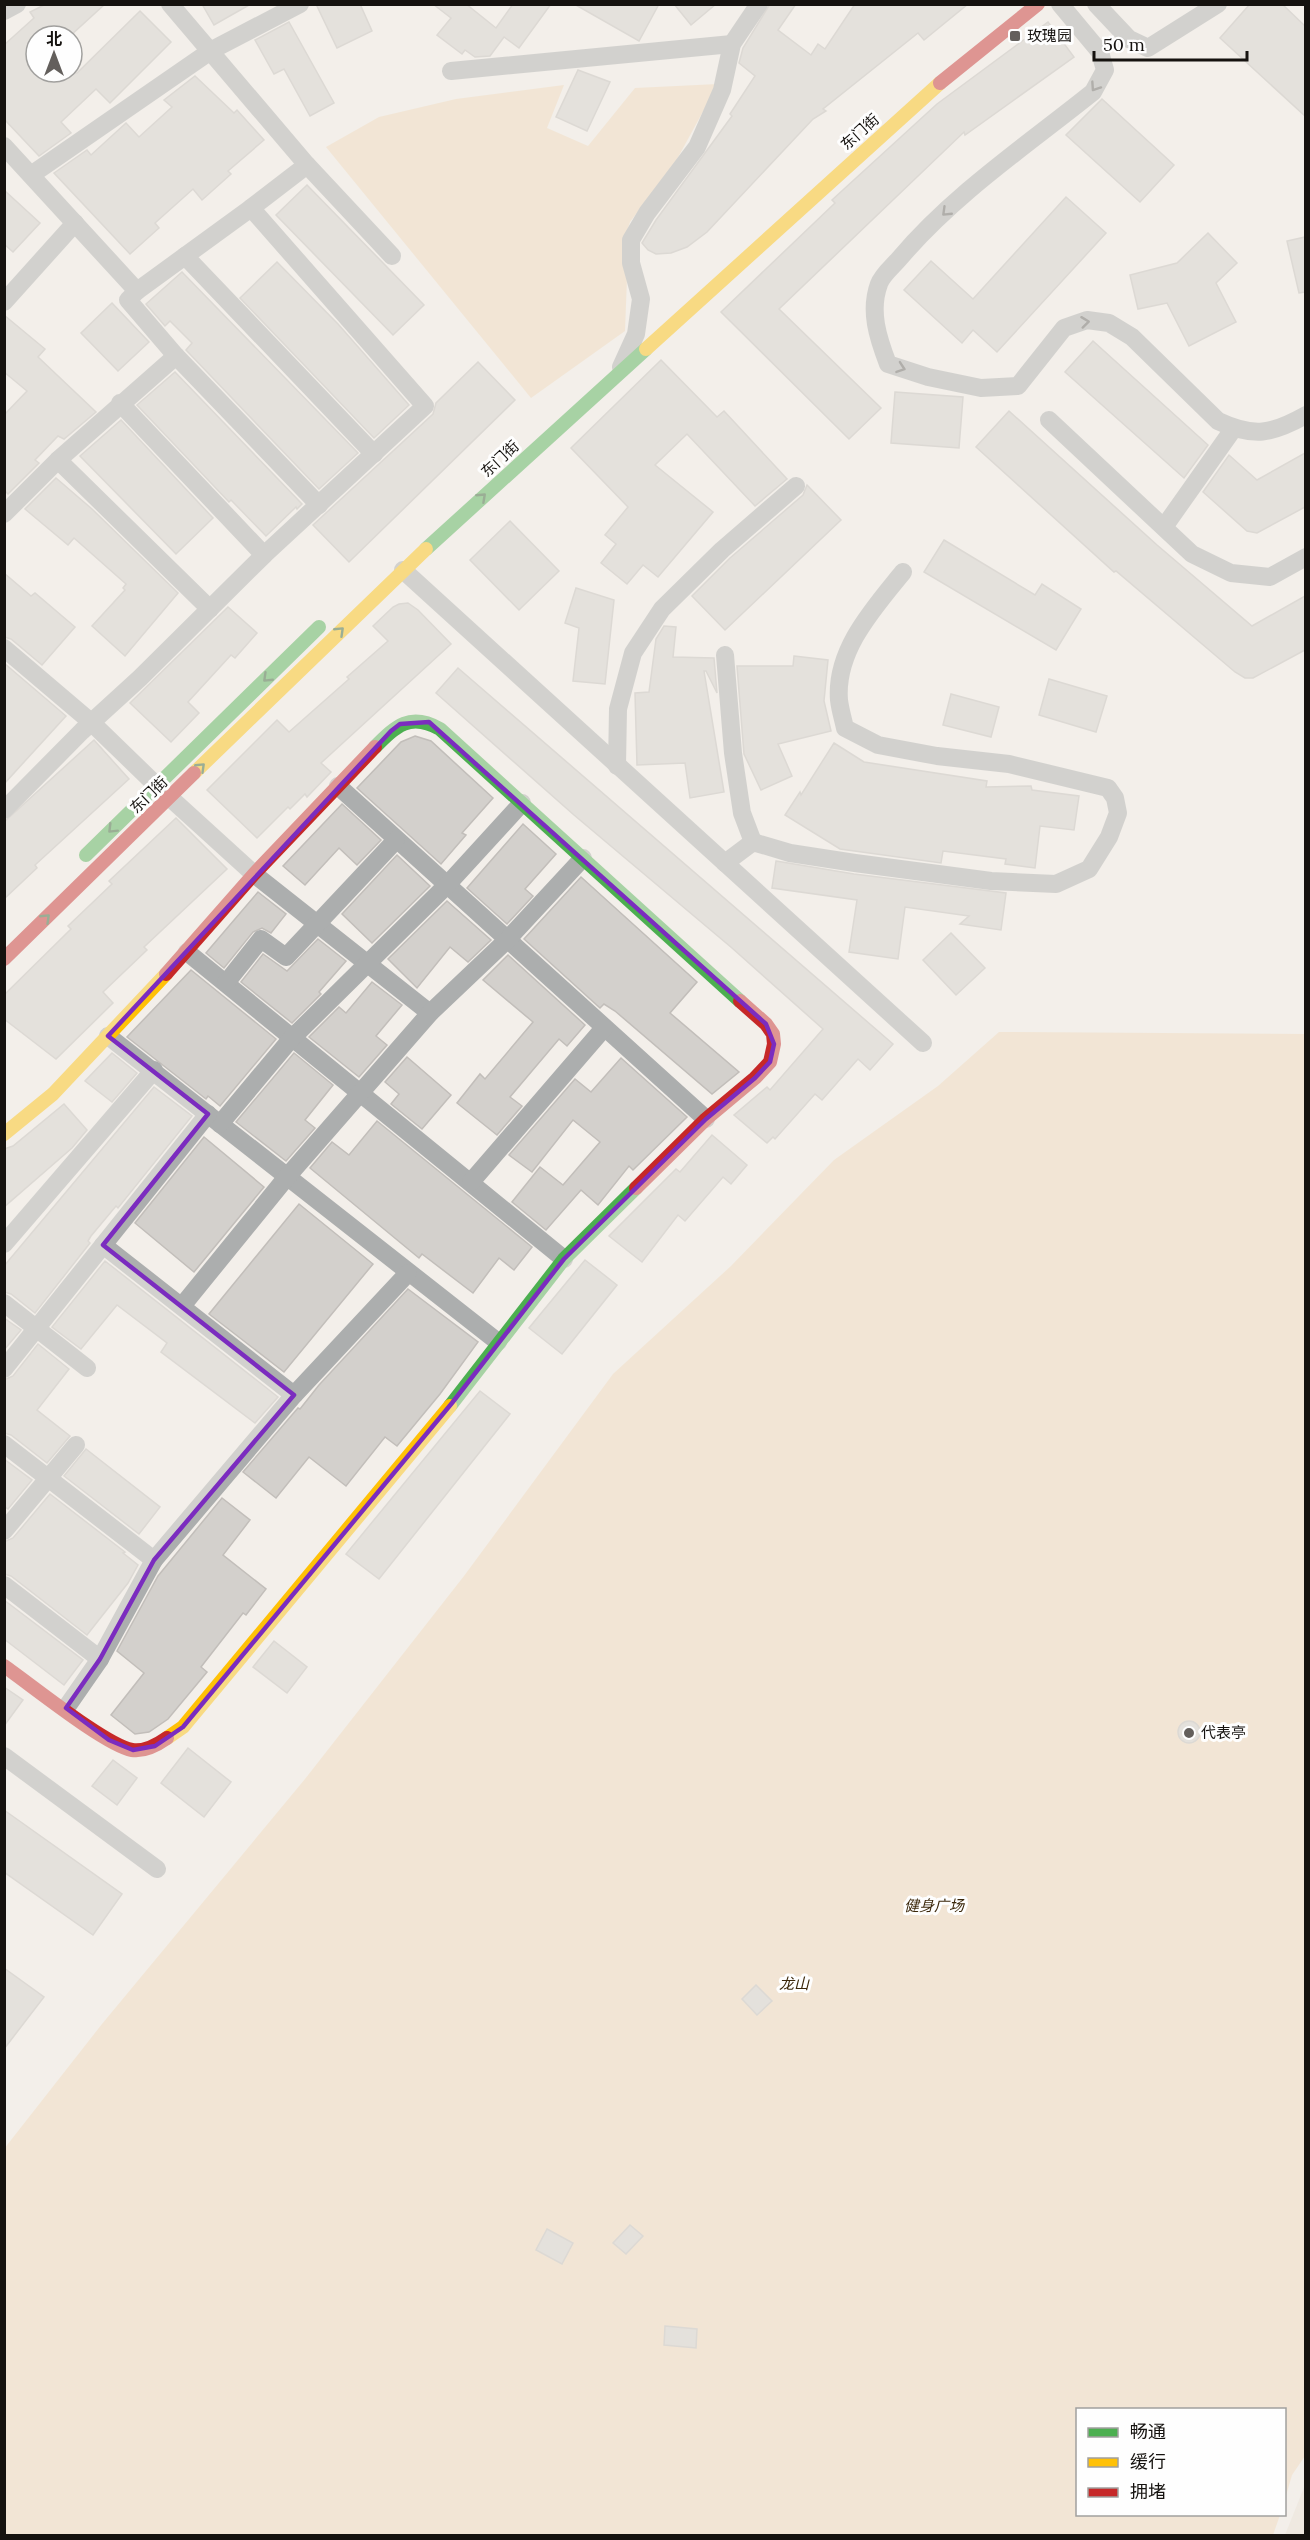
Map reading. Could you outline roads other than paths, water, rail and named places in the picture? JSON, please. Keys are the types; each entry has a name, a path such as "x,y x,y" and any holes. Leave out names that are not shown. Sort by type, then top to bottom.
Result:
{"street":[{"path":"4,11 17,4"},
{"path":"170,4 307,165 392,256"},
{"path":"31,175 212,50 300,4"},
{"path":"635,336 641,299 630,263 630,240 647,213 697,147 722,90 732,44 759,4"},
{"name":"东门街","path":"4,959 614,366 927,93 1038,4"},
{"path":"1060,4 1100,52 1105,70 1094,92 960,198 911,245 879,282 874,311 888,364 928,377 981,388 1018,386 1064,328 1087,320 1109,323 1132,337 1218,421 1234,428 1254,432 1280,429 1305,415"},
{"path":"1096,4 1129,39 1148,48 1218,4"},
{"path":"451,70 732,44"},
{"path":"4,146 137,291"},
{"path":"307,165 128,300 176,356 319,505"},
{"path":"4,810 264,555 425,406 250,208"},
{"path":"4,302 75,224"},
{"path":"185,256 374,454"},
{"path":"614,366 635,336 653,321"},
{"path":"4,514 120,403 176,356"},
{"path":"120,403 264,555"},
{"path":"1049,420 1192,554 1231,573 1270,577 1305,557"},
{"path":"1164,527 1234,428"},
{"path":"58,460 210,609"},
{"path":"617,765 618,709 633,654 662,609 722,550 796,486"},
{"path":"403,570 923,1043"},
{"path":"753,842 790,853 855,863 991,881 1056,884 1089,869 1109,837 1118,813 1115,798 1108,788 1009,765 937,756 878,745 845,728 839,698 845,657 861,625 903,572"},
{"name":"东门街","path":"80,861 326,620"},
{"path":"4,648 92,722 156,785 254,874 430,1013"},
{"path":"725,654 733,753 742,813 753,842"},
{"path":"4,1134 53,1094 187,952 254,874 391,731 400,724 413,720 429,722 440,729 773,1034 774,1044 770,1062 755,1078 706,1119 564,1259 452,1403 183,1727 155,1746 133,1750 109,1740 4,1666"},
{"path":"338,786 706,1119"},
{"path":"4,1369 103,1245 214,1119 291,1039 447,885 522,803"},
{"path":"226,983 261,939 286,957 396,840"},
{"path":"725,863 753,842"},
{"path":"182,1306 286,1178 430,1013 507,940 583,858"},
{"path":"187,952 564,1259"},
{"path":"471,1182 604,1028"},
{"path":"108,1036 154,1070 286,1178 498,1342"},
{"path":"4,1244 154,1070"},
{"path":"103,1245 294,1395"},
{"path":"66,1708 100,1659 154,1560 294,1395 408,1273"},
{"path":"4,1303 87,1368"},
{"path":"4,1444 154,1560"},
{"path":"4,1531 76,1445"},
{"path":"4,1585 100,1659"},
{"path":"4,1756 157,1869"}],"place":[{"name":"玫瑰园","path":"1015,36"},
{"name":"代表亭","path":"1189,1733"}],"park label":[{"name":"健身广场","path":"934,1906"},
{"name":"龙山","path":"794,1984"}]}
